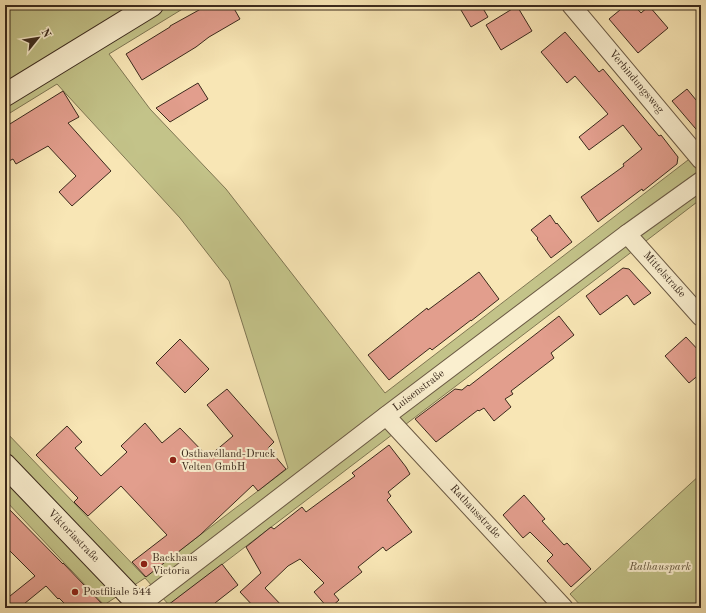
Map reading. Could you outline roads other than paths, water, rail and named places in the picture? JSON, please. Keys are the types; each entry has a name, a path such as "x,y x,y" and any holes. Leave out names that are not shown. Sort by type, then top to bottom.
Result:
{"street":[{"path":"5,95 152,5"},
{"name":"Verbindungsweg","path":"571,5 701,160"},
{"name":"Luisenstraße","path":"139,607 386,416 627,234 701,181"},
{"name":"Mittelstraße","path":"627,234 701,317"},
{"name":"Rathausstraße","path":"386,416 564,608"},
{"name":"Viktoriastraße","path":"5,465 139,607"}],"place":[{"name":"Osthavelland-Druck Velten GmbH","path":"173,460"},
{"name":"Backhaus Victoria","path":"144,564"},
{"name":"Postfiliale 544","path":"75,592"}],"park label":[{"name":"Rathauspark","path":"660,567"}]}
